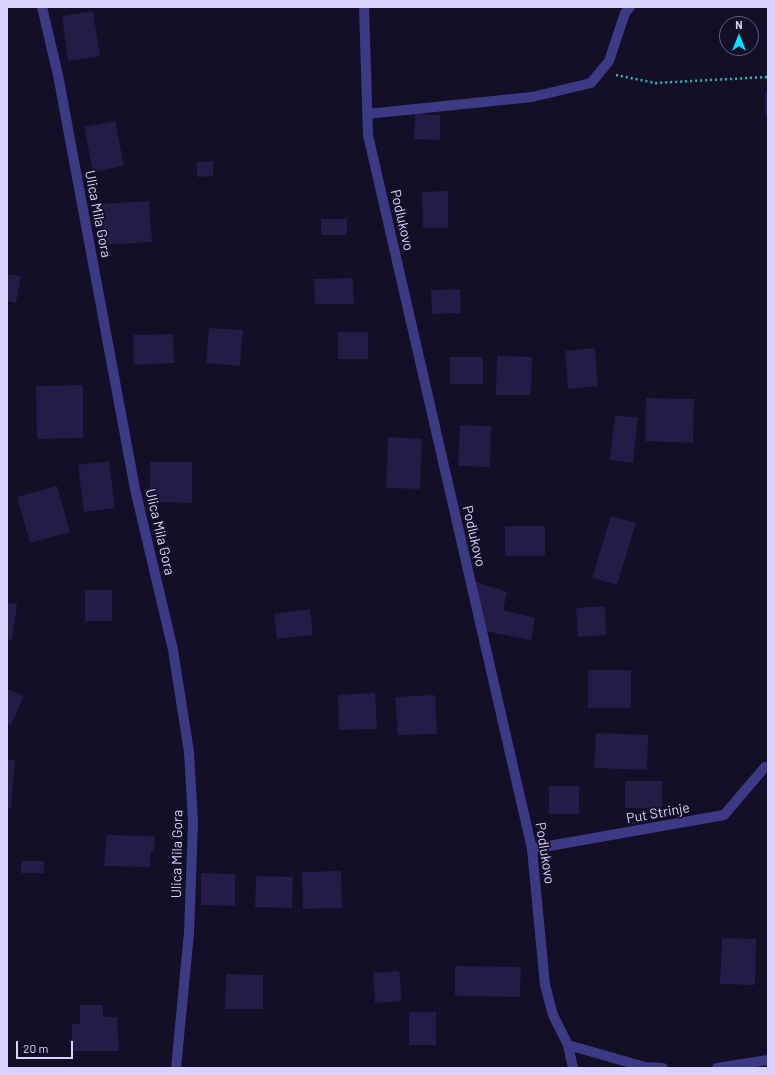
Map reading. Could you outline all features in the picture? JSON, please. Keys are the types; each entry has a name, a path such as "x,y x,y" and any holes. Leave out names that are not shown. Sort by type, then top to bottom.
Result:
{"street":[{"name":"Ulica Mila Gora","path":"42,7 58,75 135,489 173,650 189,752 193,822 189,933 176,1068"},
{"name":"Podlukovo","path":"364,7 368,135 532,849 545,984 552,1015 568,1044 573,1068"},
{"path":"367,114 532,97 591,83 608,61 625,13 630,7"},
{"name":"Put Strinje","path":"532,849 724,815 765,767 768,767"},
{"path":"568,1044 645,1067 663,1068"},
{"path":"717,1068 768,1060"}],"path":[{"path":"600,72 655,84 768,77"}],"building":[{"path":"93,11 100,56 68,61 62,16"},
{"path":"765,92 768,92 768,115 765,115"},
{"path":"415,114 440,115 440,140 414,139"},
{"path":"115,121 124,166 93,172 84,127"},
{"path":"213,161 213,176 197,177 197,162"},
{"path":"448,191 448,228 423,228 422,192"},
{"path":"149,201 152,242 102,245 100,204"},
{"path":"321,219 347,219 347,235 321,235"},
{"path":"7,274 21,276 16,303 7,301"},
{"path":"353,278 354,304 315,304 314,279"},
{"path":"460,289 461,313 432,314 431,290"},
{"path":"209,328 243,330 240,366 206,363"},
{"path":"338,332 368,332 368,359 338,359"},
{"path":"173,334 174,363 134,365 133,335"},
{"path":"595,348 598,386 568,389 565,351"},
{"path":"497,356 532,357 531,395 496,395"},
{"path":"450,357 483,357 483,384 450,384"},
{"path":"83,385 83,438 37,439 36,386"},
{"path":"646,398 694,399 693,443 645,441"},
{"path":"615,415 638,418 633,463 610,460"},
{"path":"460,425 491,426 490,467 458,466"},
{"path":"388,437 422,439 420,489 386,488"},
{"path":"109,461 115,508 84,512 78,465"},
{"path":"150,462 192,462 192,503 150,502"},
{"path":"57,486 70,532 30,543 17,497"},
{"path":"611,516 636,523 617,585 592,578"},
{"path":"505,526 545,526 545,556 505,556"},
{"path":"473,581 507,592 503,610 535,618 531,640 485,631"},
{"path":"85,590 112,590 112,621 85,621"},
{"path":"7,603 17,604 12,640 7,639"},
{"path":"605,606 606,635 578,637 576,608"},
{"path":"310,609 313,635 277,639 274,614"},
{"path":"588,670 631,670 631,708 588,708"},
{"path":"7,689 24,696 11,725 7,723"},
{"path":"375,693 377,729 339,730 338,695"},
{"path":"435,695 437,734 398,735 395,697"},
{"path":"596,733 648,735 647,770 594,768"},
{"path":"7,760 15,760 11,808 7,807"},
{"path":"625,781 662,781 662,808 625,808"},
{"path":"549,786 579,786 579,814 549,814"},
{"path":"107,835 155,836 154,851 151,851 150,867 104,866"},
{"path":"21,861 44,861 44,873 21,873"},
{"path":"341,871 342,908 303,909 302,872"},
{"path":"201,873 235,874 235,906 201,905"},
{"path":"256,876 293,877 292,908 255,907"},
{"path":"722,938 756,939 755,985 720,984"},
{"path":"455,966 521,967 520,997 455,996"},
{"path":"399,971 402,1001 375,1003 373,973"},
{"path":"226,974 263,975 263,1009 225,1009"},
{"path":"80,1005 103,1005 103,1017 117,1017 119,1051 72,1051 72,1024 80,1024"},
{"path":"409,1012 436,1012 436,1045 409,1045"}]}
